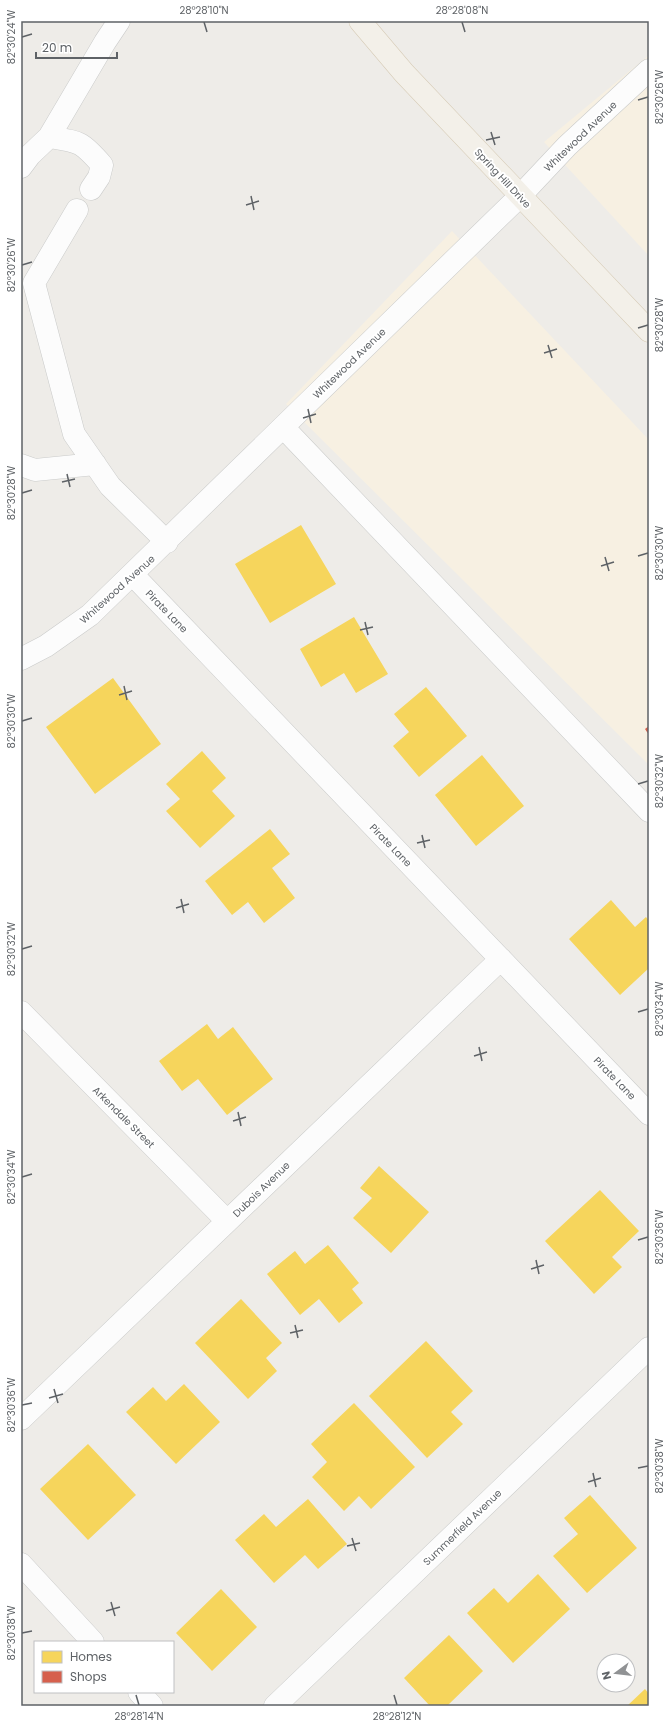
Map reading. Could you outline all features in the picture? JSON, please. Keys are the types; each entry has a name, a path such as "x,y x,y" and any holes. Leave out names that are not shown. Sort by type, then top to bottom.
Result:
{"main road":[{"name":"Spring Hill Drive","path":"360,21 404,73 649,331"}],"street":[{"path":"21,167 30,155 49,137 119,21"},
{"name":"Whitewood Avenue","path":"21,659 46,646 90,615 133,575 520,196 567,146 649,70"},
{"path":"49,137 78,142 87,148 102,165 99,177 91,189"},
{"path":"77,210 34,283 74,434 110,486 167,542"},
{"path":"284,427 649,811"},
{"path":"21,465 35,470 94,464"},
{"name":"Pirate Lane","path":"133,575 649,1114"},
{"name":"Dubois Avenue","path":"21,1419 501,959"},
{"name":"Arkendale Street","path":"21,1012 227,1221"},
{"name":"Summerfield Avenue","path":"275,1706 649,1348"},
{"path":"21,1564 92,1641"},
{"path":"140,1693 152,1706"}],"shaded area":[{"path":"649,55 649,256 544,142"},
{"path":"452,231 649,440 649,765 286,404"}],"building: Homes":[{"path":"301,525 336,584 270,623 235,564"},
{"path":"354,617 388,674 356,693 344,673 321,687 300,649"},
{"path":"113,678 161,744 95,794 46,727"},
{"path":"426,687 467,736 419,777 393,746 409,732 394,714"},
{"path":"202,751 226,778 212,791 235,816 200,848 166,811 180,799 166,784"},
{"path":"482,755 524,806 476,846 435,795"},
{"path":"270,829 290,854 272,868 295,898 264,923 248,902 232,915 205,881"},
{"path":"611,900 635,927 646,917 649,921 649,968 620,995 569,939"},
{"path":"207,1024 218,1039 233,1027 273,1079 227,1115 198,1079 182,1091 159,1061"},
{"path":"379,1166 429,1212 391,1253 353,1218 372,1198 360,1188"},
{"path":"600,1190 639,1231 612,1257 622,1267 594,1294 545,1241"},
{"path":"328,1245 359,1283 352,1289 363,1303 339,1323 319,1299 300,1315 267,1274 295,1251 305,1264"},
{"path":"241,1299 282,1343 266,1358 277,1371 248,1399 195,1343"},
{"path":"426,1341 473,1391 451,1412 463,1424 427,1458 369,1396"},
{"path":"184,1384 220,1422 176,1464 126,1412 153,1387 166,1401"},
{"path":"354,1403 415,1467 371,1509 359,1496 344,1511 312,1477 327,1462 311,1444"},
{"path":"88,1444 136,1495 88,1540 40,1489"},
{"path":"590,1495 637,1548 587,1593 553,1556 578,1534 564,1518"},
{"path":"308,1499 347,1544 318,1569 305,1555 274,1583 235,1540 264,1514 276,1527"},
{"path":"538,1574 570,1609 513,1663 467,1613 494,1588 508,1603"},
{"path":"221,1589 257,1627 212,1671 176,1633"},
{"path":"449,1635 483,1671 447,1706 430,1706 404,1678"},
{"path":"645,1689 649,1694 649,1706 627,1706"}],"building: Shops":[{"path":"649,726 649,735 645,729"}]}
